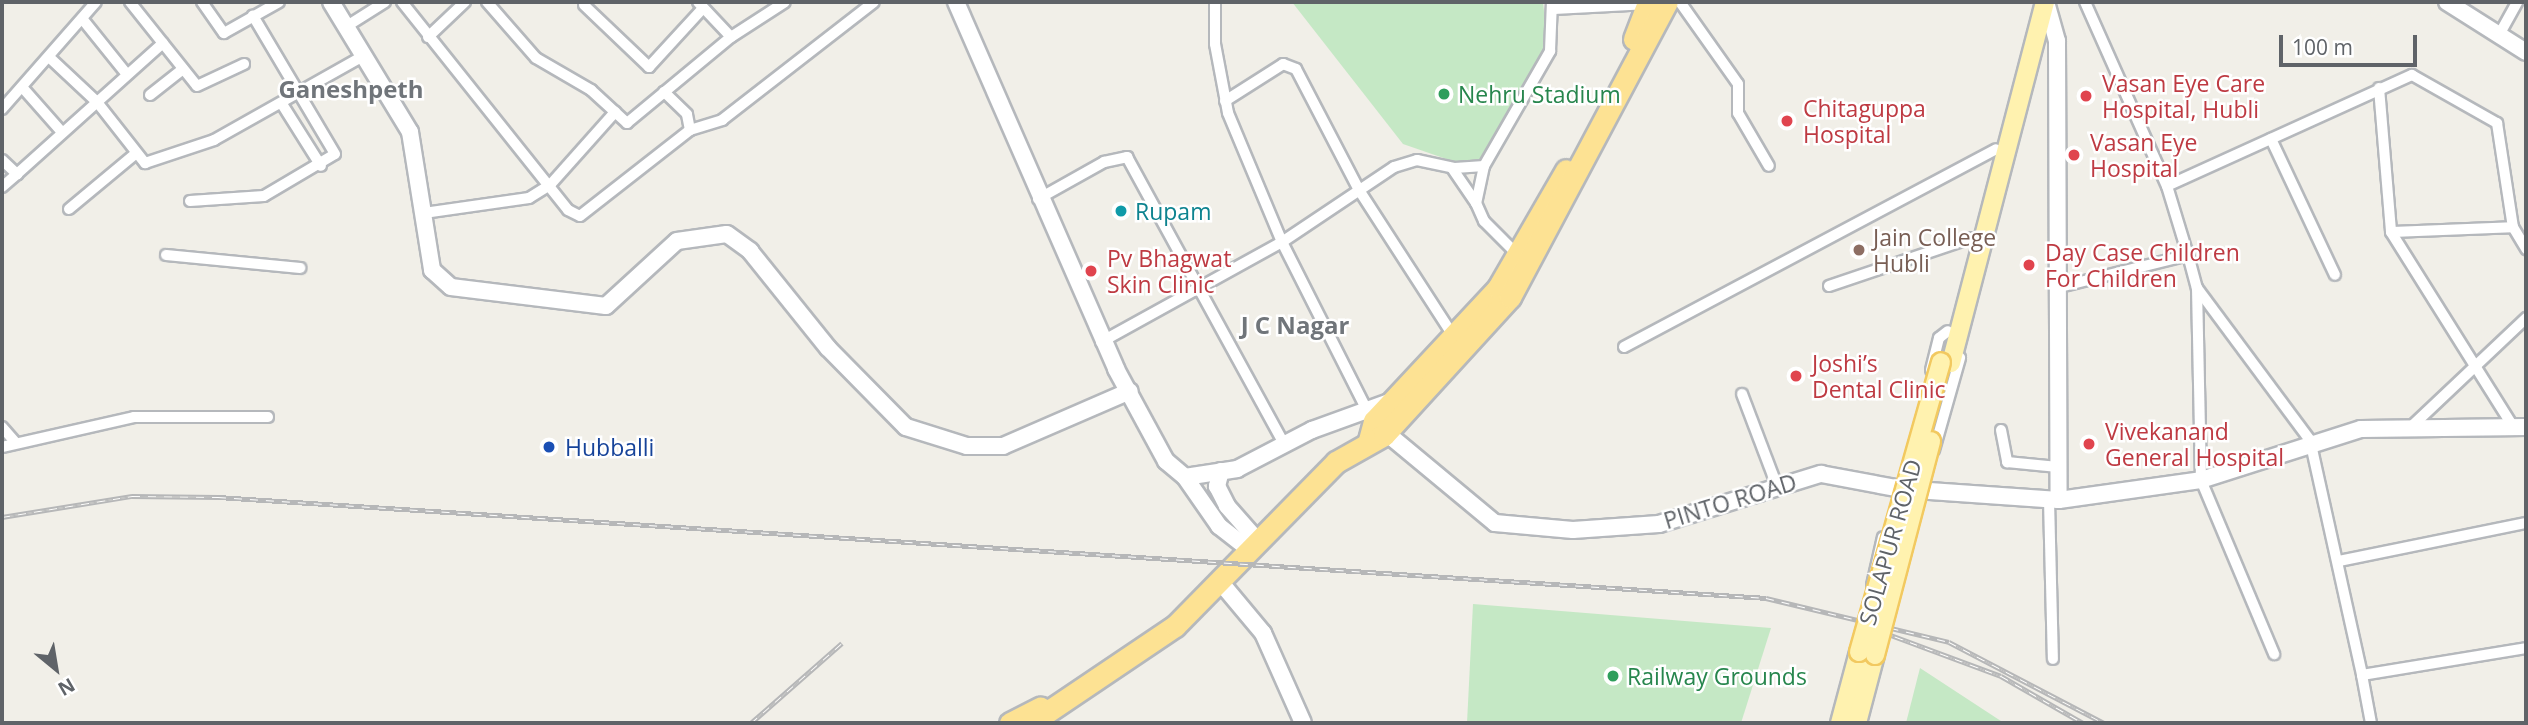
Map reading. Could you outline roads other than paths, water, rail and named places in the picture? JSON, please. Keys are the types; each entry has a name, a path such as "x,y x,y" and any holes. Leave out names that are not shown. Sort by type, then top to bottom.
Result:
{"highway":[{"path":"1373,426 1454,337 1518,255 1657,2"},
{"path":"1037,722 1175,626 1222,584 1253,544 1510,297 1657,2"},
{"path":"1010,723 1090,685"}],"main road":[{"path":"1953,333 1971,238 2034,2"},
{"path":"1953,333 2045,2"},
{"name":"SOLAPUR ROAD","path":"1840,723 1867,654 1953,333"},
{"name":"SOLAPUR ROAD","path":"1857,723 1867,654"}],"street":[{"path":"2,109 84,21 96,2"},
{"path":"130,2 201,88 244,64"},
{"path":"217,2 204,5 224,33 279,2"},
{"path":"331,2 410,132 432,270 451,287 606,306 677,241 727,234 750,251 886,410 906,427 940,440 1003,446 1130,391"},
{"path":"347,26 385,2"},
{"path":"402,2 550,185 580,216 690,130 722,120 874,2"},
{"path":"428,37 465,2"},
{"path":"487,2 536,58 591,90 627,123 731,37 785,2"},
{"path":"956,2 1101,342 1166,461 1185,477 1219,526 1253,544"},
{"path":"1185,477 1222,471 1285,446 1373,426 1282,242 1225,101 1215,44 1215,2"},
{"path":"1476,203 1483,166 1550,51 1553,6 1587,12 1657,2"},
{"path":"1680,2 1738,84 1738,113 1769,166"},
{"path":"2045,2 2057,41 2060,287 2053,659"},
{"path":"2085,2 2167,186 2188,256 2197,288 2201,480 2274,654"},
{"path":"2447,2 2526,52"},
{"path":"2499,35 2516,2"},
{"path":"584,5 649,67 701,5 731,37"},
{"path":"190,201 264,196 321,166 336,149 253,16"},
{"path":"84,21 125,72"},
{"path":"2,187 60,130 97,102 125,72 163,43"},
{"path":"50,58 97,102 134,155 145,163 162,160 302,95 365,55"},
{"path":"1225,101 1290,64 1359,190 1454,337"},
{"path":"150,95 183,69"},
{"path":"2167,186 2412,75 2497,123 2512,227 2526,249"},
{"path":"22,87 60,130"},
{"path":"2379,88 2391,232 2474,367 2520,428"},
{"path":"664,92 687,114 690,130"},
{"path":"282,104 321,166"},
{"path":"424,213 514,205 550,185 615,112"},
{"path":"2272,139 2335,275"},
{"path":"1624,347 1996,149"},
{"path":"69,209 134,155"},
{"path":"1038,199 1104,162 1127,157 1285,446"},
{"path":"2,160 17,174"},
{"path":"1101,342 1282,242 1359,190 1417,160 1452,167 1483,166"},
{"path":"1452,167 1476,203 1484,221 1518,255"},
{"path":"2391,232 2512,227"},
{"path":"1829,286 1971,238"},
{"path":"166,255 300,268"},
{"path":"2060,287 2188,256"},
{"path":"2197,288 2310,440 2339,561 2371,723"},
{"path":"2413,425 2526,318"},
{"path":"1911,490 1898,594 1881,602 1872,571 1911,490 1961,354 1953,333 1940,338 1911,490"},
{"path":"1742,394 1777,486"},
{"path":"2,447 134,417 268,417"},
{"name":"PINTO ROAD","path":"1373,426 1495,523 1573,530 1659,524 1821,474 1911,490 2054,500 2201,480 2310,440 2413,425 2520,428"},
{"path":"2,427 15,442"},
{"path":"2001,430 2000,452 2007,462 2058,467"},
{"path":"1222,471 1217,486 1253,544"},
{"path":"2339,561 2526,523"},
{"path":"1222,584 1263,632 1303,723"},
{"path":"2362,675 2526,648"}],"railway":[{"path":"2,517 132,496 218,497 1766,598 1949,642 2104,723"},
{"path":"1880,631 2001,676 2083,723"},
{"path":"751,723 842,643"}],"place":[{"name":"Nehru Stadium","path":"1444,94"},
{"name":"Vasan Eye Care Hospital, Hubli","path":"2086,96"},
{"name":"Chitaguppa Hospital","path":"1787,121"},
{"name":"Vasan Eye Hospital","path":"2074,155"},
{"name":"Rupam","path":"1121,211"},
{"name":"Jain College Hubli","path":"1859,250"},
{"name":"Day Case Children For Children","path":"2029,265"},
{"name":"Pv Bhagwat Skin Clinic","path":"1091,271"},
{"name":"Joshi’s Dental Clinic","path":"1796,376"},
{"name":"Vivekanand General Hospital","path":"2089,444"},
{"name":"Hubballi","path":"549,447"},
{"name":"Railway Grounds","path":"1613,676"}],"district":[{"name":"Ganeshpeth","path":"351,89"},
{"name":"J C Nagar","path":"1295,325"}]}
